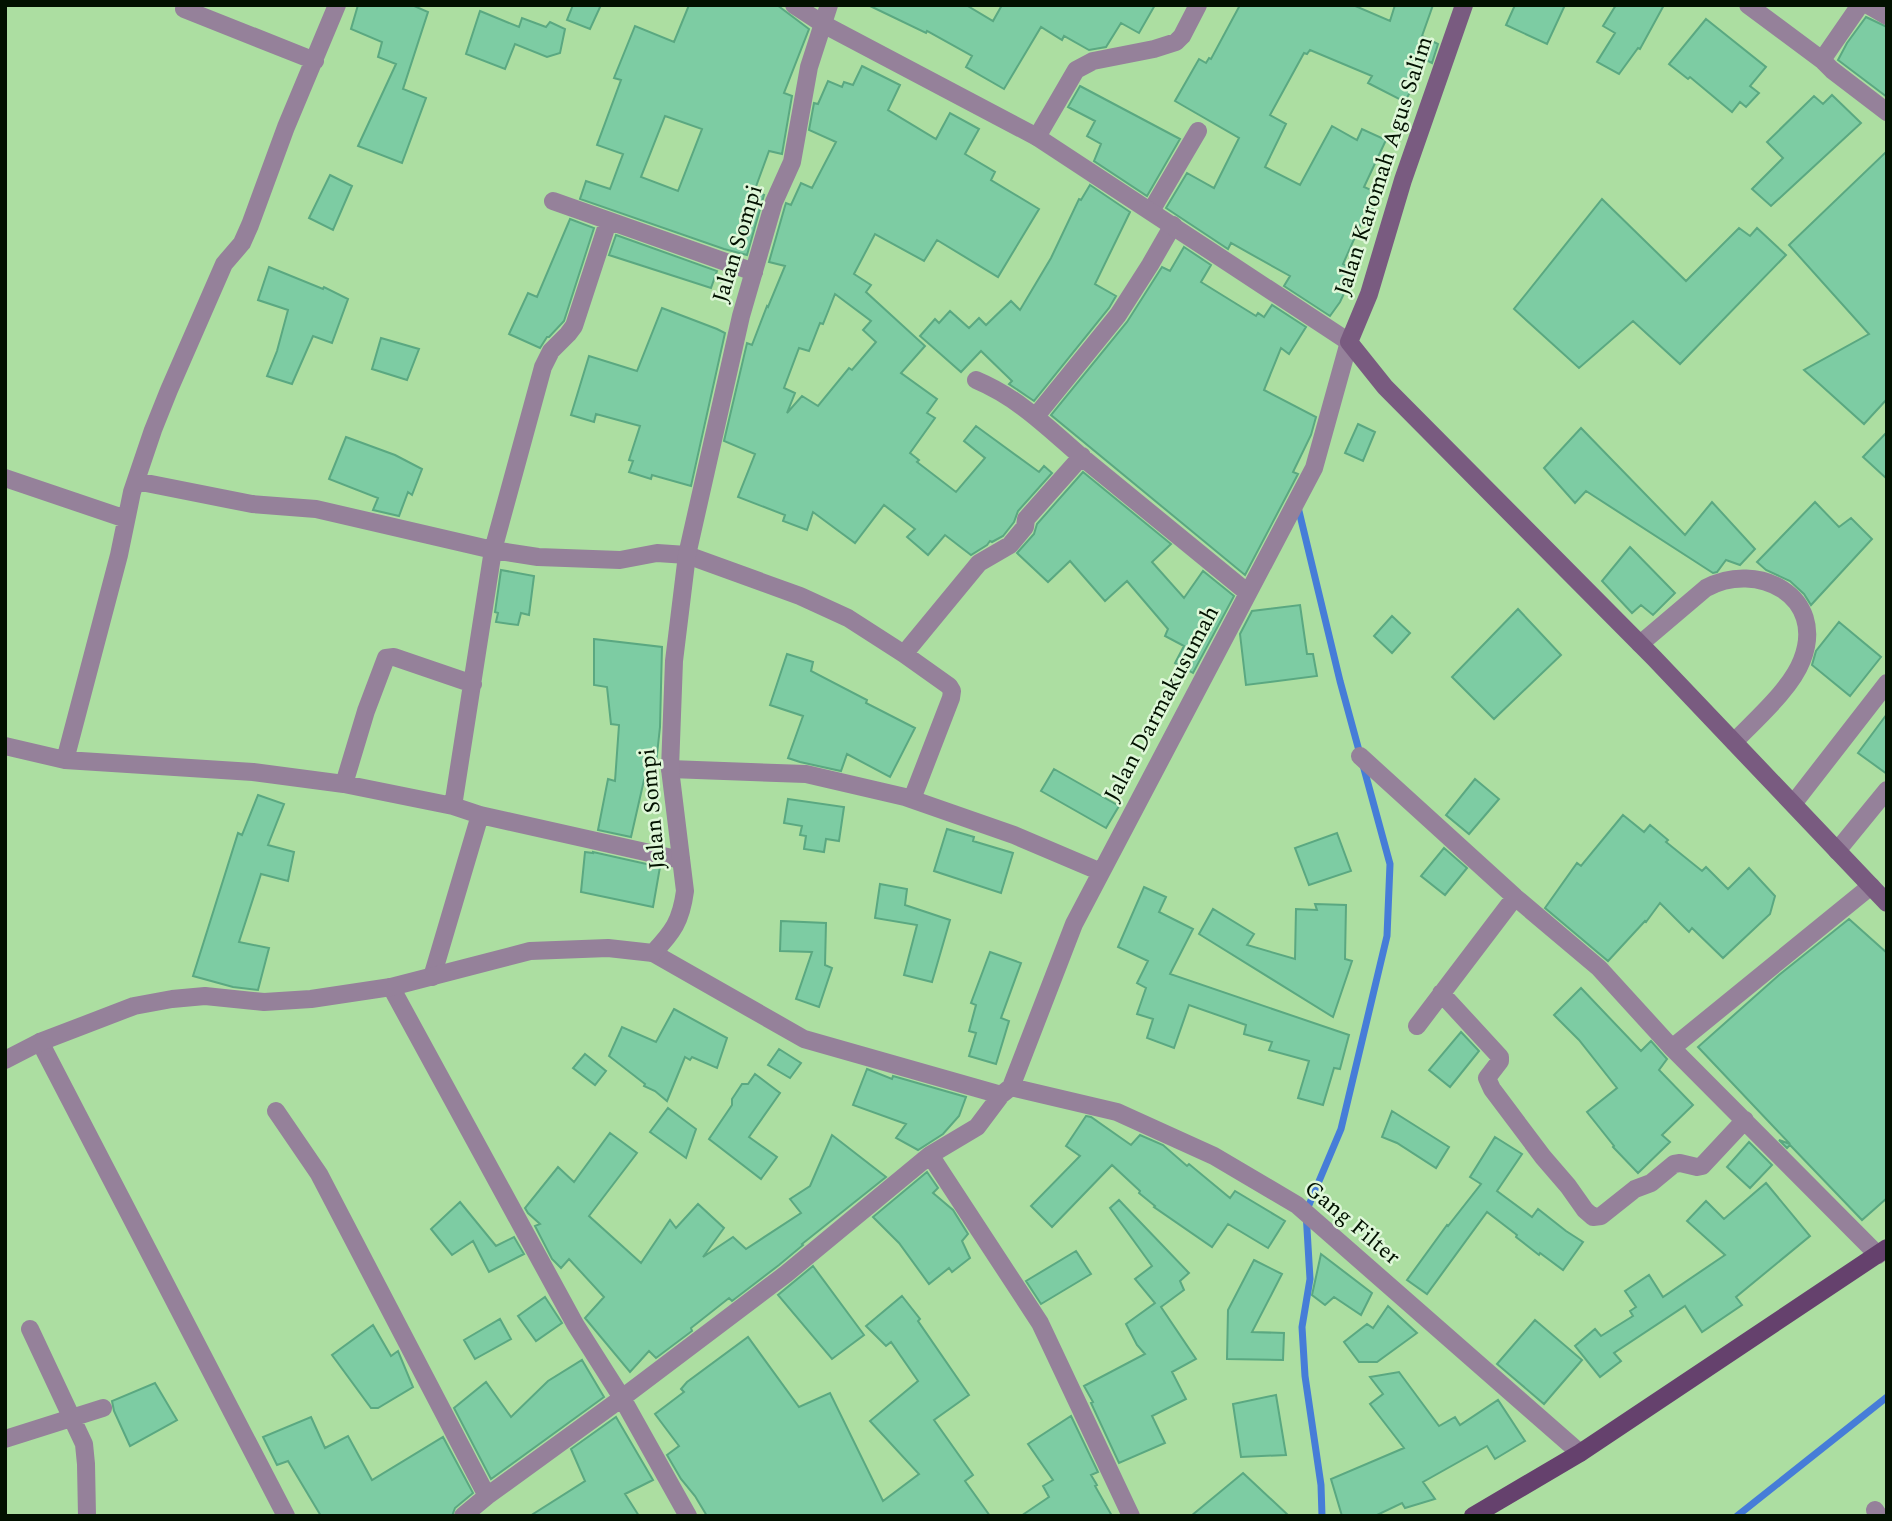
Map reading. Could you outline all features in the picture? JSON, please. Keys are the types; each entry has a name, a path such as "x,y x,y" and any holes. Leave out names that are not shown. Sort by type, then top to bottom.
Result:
{"main road":[{"name":"Jalan Karomah Agus Salim","path":"1349,342 1369,294 1403,180 1464,5"},
{"path":"1349,342 1385,387 1640,644 1887,903"},
{"path":"1473,1516 1580,1453 1884,1252"}],"street":[{"path":"65,760 136,481 153,429 224,264 246,234 337,5"},
{"path":"794,5 823,24 1037,137 1349,342"},
{"name":"Jalan Sompi","path":"653,953 670,936 682,911 684,891 670,769 674,661 687,555 741,316 774,202 792,162 809,67 829,5"},
{"path":"1037,137 1076,70 1093,61 1176,42 1198,5"},
{"path":"1748,5 1887,112"},
{"path":"1822,60 1860,5"},
{"path":"1868,5 1887,16"},
{"path":"184,9 315,61"},
{"path":"1151,211 1198,131"},
{"path":"553,201 754,272"},
{"path":"453,806 493,550 543,367 551,351 574,326 608,222"},
{"path":"1036,416 1118,315 1173,225"},
{"name":"Jalan Darmakusumah","path":"463,1516 786,1274 930,1155 977,1127 1006,1091 1074,924 1314,468 1349,342"},
{"path":"976,380 999,390 1036,416 1248,593"},
{"path":"904,654 979,563 1010,545 1024,528 1027,519 1082,456"},
{"path":"5,478 126,519"},
{"path":"136,481 252,504 316,509 493,550 538,557 620,560 657,553 687,555 800,596 848,618 904,654 949,686 952,691 912,799"},
{"path":"1640,644 1706,588 1718,582 1732,578 1751,578 1772,583 1790,594 1801,607 1807,622 1808,638 1803,657 1795,677 1734,742"},
{"path":"344,785 366,711 386,657 394,657 473,684"},
{"path":"1793,804 1887,683"},
{"path":"5,746 65,760 253,772 344,785 453,806 480,815 681,860"},
{"path":"1360,756 1515,897 1599,968 1672,1048 1884,1252"},
{"path":"670,769 806,774 912,799 1014,835 1101,872"},
{"path":"1837,851 1887,790"},
{"path":"432,976 480,815"},
{"path":"1672,1048 1871,886"},
{"path":"1417,1027 1515,897"},
{"path":"5,1060 40,1042 134,1006 172,999 205,996 264,1002 311,999 391,987 530,951 608,948 653,953"},
{"name":"Gang Filter","path":"653,953 804,1039 1006,1091 1117,1112 1214,1156 1297,1205 1580,1453"},
{"path":"391,987 575,1324 622,1398 688,1516"},
{"path":"1441,993 1500,1057 1500,1061 1487,1078 1492,1089 1593,1217 1601,1216 1635,1189 1651,1183 1674,1164 1702,1166 1745,1120"},
{"path":"40,1042 286,1516"},
{"path":"276,1111 319,1174 487,1496"},
{"path":"930,1155 1040,1323 1131,1516"},
{"path":"30,1329 84,1444 87,1516"},
{"path":"5,1438 103,1408"}],"building":[{"path":"358,5 412,5 428,12 403,89 426,98 402,163 358,146 396,64 378,57 382,42 351,29"},
{"path":"573,5 601,5 590,29 567,20"},
{"path":"689,5 777,5 809,29 784,93 792,96 782,154 769,151 754,192 764,195 747,255 580,199 586,181 610,189 623,154 597,145 621,80 614,78 635,26 674,42","holes":["665,116 702,129 678,191 641,177"]},
{"path":"868,5 966,5 993,21 1002,5 1155,5 1139,33 1121,23 1106,47 1089,50 1064,36 1062,40 1041,27 1004,89 966,67 972,56 927,31 926,33"},
{"path":"1240,5 1353,5 1390,21 1395,5 1433,5 1422,36 1438,44 1432,63 1426,60 1405,102 1368,83 1372,76 1310,50 1307,54 1304,53 1270,115 1286,124 1265,167 1300,185 1332,126 1357,140 1362,129 1386,140 1364,187 1378,193 1372,210 1368,208 1343,264 1355,270 1340,302 1330,316 1284,286 1290,276 1231,243 1228,249 1166,208 1187,173 1214,188 1239,138 1175,101 1199,59 1206,63 1211,59"},
{"path":"1515,5 1565,5 1547,44 1506,25"},
{"path":"1616,5 1664,5 1640,49 1638,48 1619,74 1597,62 1615,33 1603,26"},
{"path":"480,11 519,27 522,18 546,27 550,22 565,29 560,53 547,57 515,44 505,69 466,54"},
{"path":"1866,17 1887,27 1887,97 1838,60"},
{"path":"1706,19 1766,67 1750,86 1759,93 1746,107 1740,102 1732,112 1690,77 1688,79 1669,64"},
{"path":"862,66 900,85 888,110 936,139 950,113 979,129 965,154 995,172 991,180 1039,209 998,277 937,240 924,261 875,234 854,274 871,285 866,292 925,346 901,373 937,399 927,413 935,418 910,453 919,460 917,462 956,492 985,458 964,441 976,426 1039,472 1044,466 1052,473 1018,511 1014,522 1003,536 990,541 971,555 945,535 928,555 907,537 915,529 884,505 855,543 813,512 807,530 783,521 785,515 738,497 755,454 724,441 747,343 752,345 785,266 769,262 786,203 791,205 801,183 812,188 836,142 809,130 814,103 818,104 828,81 842,87 844,82 853,85","holes":["835,294 871,321 863,330 876,342 852,370 849,368 818,406 802,396 787,413 795,393 784,388 799,348 809,351"]},
{"path":"1080,86 1180,139 1147,196 1094,161 1101,144 1087,136 1095,121 1068,107"},
{"path":"1832,95 1861,123 1771,206 1752,189 1783,158 1767,142 1814,96 1823,104"},
{"path":"1887,151 1887,399 1864,424 1804,370 1869,334 1789,245"},
{"path":"330,175 352,186 333,230 309,218"},
{"path":"1090,185 1130,212 1095,284 1116,296 1034,401 1009,384 1012,381 981,351 961,372 920,336 935,319 939,323 950,311 969,328 979,318 986,325 1011,301 1020,310 1051,258 1079,199 1081,200"},
{"path":"1602,199 1686,281 1739,228 1750,236 1757,228 1786,255 1680,364 1633,321 1579,368 1514,309"},
{"path":"570,219 594,228 564,321 540,348 509,334 528,293 537,297"},
{"path":"616,235 717,271 711,288 609,255"},
{"path":"1184,247 1211,265 1201,282 1256,316 1258,313 1264,317 1272,305 1306,327 1289,354 1281,348 1264,390 1316,417 1311,435 1293,472 1298,474 1245,575 1051,415 1127,322 1162,267 1170,271"},
{"path":"269,267 323,289 324,287 348,299 332,343 313,336 292,384 267,376 288,310 258,300"},
{"path":"662,308 725,333 691,486 652,475 651,479 629,472 633,461 629,460 640,426 596,414 594,422 571,415 589,356 637,371"},
{"path":"381,338 419,349 407,380 372,369"},
{"path":"1358,424 1375,432 1363,461 1345,453"},
{"path":"1581,428 1685,535 1712,502 1755,549 1740,565 1726,560 1717,572 1713,573 1586,491 1575,503 1544,468"},
{"path":"1887,432 1887,479 1863,457"},
{"path":"346,437 395,455 422,469 412,495 408,492 399,516 373,510 378,498 329,479"},
{"path":"1083,472 1171,544 1152,562 1184,598 1203,571 1234,596 1193,673 1175,663 1184,646 1165,636 1168,629 1127,581 1105,601 1070,561 1048,582 1017,553 1034,534 1037,524"},
{"path":"1815,502 1839,527 1851,518 1872,539 1811,605 1790,581 1766,570 1757,562"},
{"path":"1630,547 1675,593 1653,615 1641,605 1632,613 1602,581"},
{"path":"501,570 534,576 529,615 521,613 518,625 496,622"},
{"path":"1300,605 1307,654 1313,654 1317,676 1246,685 1240,634 1252,611"},
{"path":"1518,609 1561,655 1494,719 1452,677"},
{"path":"1392,616 1410,633 1392,653 1374,636"},
{"path":"1839,622 1881,657 1850,696 1812,665 1816,651"},
{"path":"594,639 662,647 660,727 654,782 644,780 631,837 598,830 608,779 615,781 619,725 611,724 607,687 594,685"},
{"path":"787,654 813,662 811,671 915,728 890,777 847,754 841,771 788,758 803,716 770,705"},
{"path":"1887,714 1887,774 1858,753"},
{"path":"1054,769 1119,806 1106,828 1041,791"},
{"path":"1475,779 1499,799 1469,834 1446,815"},
{"path":"258,795 284,804 268,845 294,852 288,881 261,874 239,942 269,948 258,990 233,987 193,976 238,833 242,835"},
{"path":"788,799 844,807 839,841 826,839 824,852 804,849 806,836 800,835 802,826 784,823"},
{"path":"1623,815 1644,832 1650,825 1668,840 1666,842 1702,871 1706,867 1728,889 1749,868 1775,896 1770,914 1723,958 1692,928 1689,932 1660,903 1646,922 1608,961 1545,908 1577,863 1581,866"},
{"path":"947,829 974,837 973,841 1013,853 1001,893 934,871"},
{"path":"1337,833 1351,871 1309,885 1295,848"},
{"path":"1444,848 1467,868 1445,895 1421,876"},
{"path":"585,852 660,867 653,907 581,892"},
{"path":"880,884 907,889 905,905 950,920 932,982 904,975 917,925 875,918"},
{"path":"1144,887 1166,897 1159,912 1193,929 1170,974 1349,1035 1340,1069 1334,1068 1323,1105 1298,1098 1309,1061 1269,1050 1272,1042 1244,1034 1246,1025 1189,1005 1174,1048 1147,1038 1153,1019 1137,1014 1146,988 1137,983 1148,961 1118,947"},
{"path":"1315,904 1346,905 1345,959 1352,961 1333,1017 1199,934 1213,909 1254,934 1247,945 1295,959 1296,909 1317,910"},
{"path":"1849,919 1887,953 1887,1198 1862,1220 1790,1145 1787,1148 1779,1140 1790,1144 1698,1047 1779,975"},
{"path":"781,921 826,923 825,965 832,968 819,1007 796,999 812,952 780,951"},
{"path":"990,952 1021,963 1001,1018 1009,1021 996,1064 969,1056 976,1033 969,1031 976,1005 971,1003"},
{"path":"1581,988 1641,1051 1651,1041 1667,1059 1659,1070 1693,1105 1662,1135 1670,1142 1638,1173 1613,1147 1587,1112 1617,1088 1579,1040 1554,1015"},
{"path":"674,1009 727,1038 717,1068 692,1057 690,1060 685,1057 667,1101 644,1086 645,1084 609,1056 622,1027 656,1042"},
{"path":"1461,1032 1479,1051 1450,1087 1429,1070"},
{"path":"779,1049 801,1063 790,1078 768,1065"},
{"path":"585,1054 606,1071 595,1085 573,1068"},
{"path":"867,1069 892,1079 893,1076 966,1097 959,1116 943,1134 918,1150 896,1138 906,1124 853,1105"},
{"path":"755,1074 780,1093 749,1137 777,1157 761,1179 709,1139 732,1105 732,1099 742,1084 748,1084"},
{"path":"668,1108 696,1129 686,1158 650,1132"},
{"path":"1392,1111 1449,1147 1436,1168 1397,1143 1382,1137"},
{"path":"1086,1116 1131,1145 1140,1135 1163,1145 1230,1198 1235,1191 1285,1221 1268,1248 1228,1224 1212,1247 1154,1207 1112,1165 1052,1227 1031,1206 1080,1156 1066,1146"},
{"path":"610,1133 637,1153 589,1216 641,1263 670,1220 676,1228 698,1204 724,1228 703,1257 733,1237 746,1249 801,1213 790,1199 810,1186 832,1135 886,1177 732,1301 729,1298 656,1358 649,1351 630,1372 585,1318 604,1297 569,1259 561,1268 552,1259 535,1226 540,1224 525,1208 558,1167 574,1182"},
{"path":"1495,1137 1522,1154 1497,1191 1532,1217 1538,1209 1583,1242 1563,1270 1540,1253 1539,1255 1487,1212 1427,1294 1407,1280 1481,1184 1470,1177"},
{"path":"1749,1142 1772,1165 1750,1188 1727,1167"},
{"path":"927,1172 938,1188 933,1193 953,1210 968,1234 962,1241 970,1258 952,1272 949,1268 929,1284 899,1243 873,1217"},
{"path":"1766,1183 1810,1236 1736,1297 1742,1305 1702,1332 1685,1306 1614,1353 1621,1361 1600,1377 1575,1346 1595,1329 1601,1336 1633,1316 1630,1311 1636,1307 1625,1291 1649,1275 1663,1297 1725,1255 1687,1221 1706,1201 1724,1219"},
{"path":"1119,1200 1189,1273 1180,1281 1184,1290 1161,1307 1196,1359 1172,1372 1186,1399 1152,1416 1165,1443 1119,1463 1084,1386 1145,1354 1126,1324 1155,1303 1135,1279 1152,1266 1110,1208"},
{"path":"460,1202 496,1246 514,1237 524,1254 489,1272 473,1241 452,1255 431,1229"},
{"path":"1076,1251 1091,1274 1041,1304 1026,1281"},
{"path":"1321,1254 1372,1293 1361,1315 1334,1297 1325,1305 1312,1295"},
{"path":"1254,1260 1282,1274 1252,1332 1284,1333 1283,1360 1227,1359 1228,1310"},
{"path":"813,1266 864,1335 832,1359 778,1295"},
{"path":"902,1296 969,1395 934,1420 973,1475 965,1481 990,1516 707,1516 667,1455 679,1446 655,1414 684,1392 681,1389 687,1382 748,1337 799,1407 830,1393 883,1501 919,1474 870,1421 918,1381 891,1342 886,1346 866,1326"},
{"path":"545,1297 562,1323 536,1341 518,1316"},
{"path":"1388,1306 1417,1333 1377,1362 1359,1362 1344,1342 1367,1324 1373,1328"},
{"path":"500,1319 511,1339 475,1359 464,1340"},
{"path":"1535,1320 1582,1360 1544,1404 1497,1364"},
{"path":"373,1325 391,1356 398,1351 413,1387 378,1408 371,1408 332,1355"},
{"path":"582,1360 604,1397 491,1479 454,1408 486,1382 511,1417 548,1381"},
{"path":"1399,1372 1439,1426 1455,1417 1460,1425 1498,1400 1525,1441 1495,1459 1487,1446 1423,1482 1435,1499 1405,1508 1402,1503 1375,1516 1342,1516 1331,1479 1404,1448 1370,1404 1383,1394 1370,1377"},
{"path":"155,1383 177,1420 130,1446 112,1401"},
{"path":"1276,1395 1286,1455 1241,1457 1233,1404"},
{"path":"1071,1416 1098,1472 1091,1475 1097,1485 1095,1486 1112,1516 1021,1516 1049,1497 1043,1486 1053,1480 1028,1444"},
{"path":"311,1417 325,1448 348,1436 372,1480 443,1437 473,1493 455,1508 452,1516 321,1516 288,1461 277,1465 263,1437"},
{"path":"616,1417 653,1480 625,1494 639,1516 530,1516 585,1481 571,1449"},
{"path":"1243,1473 1289,1516 1191,1516"}],"waterway":[{"path":"1298,507 1340,681 1390,864 1387,936 1341,1129 1306,1212 1310,1279 1302,1327 1305,1376 1321,1485 1322,1516"},
{"path":"1737,1516 1887,1397"}]}
